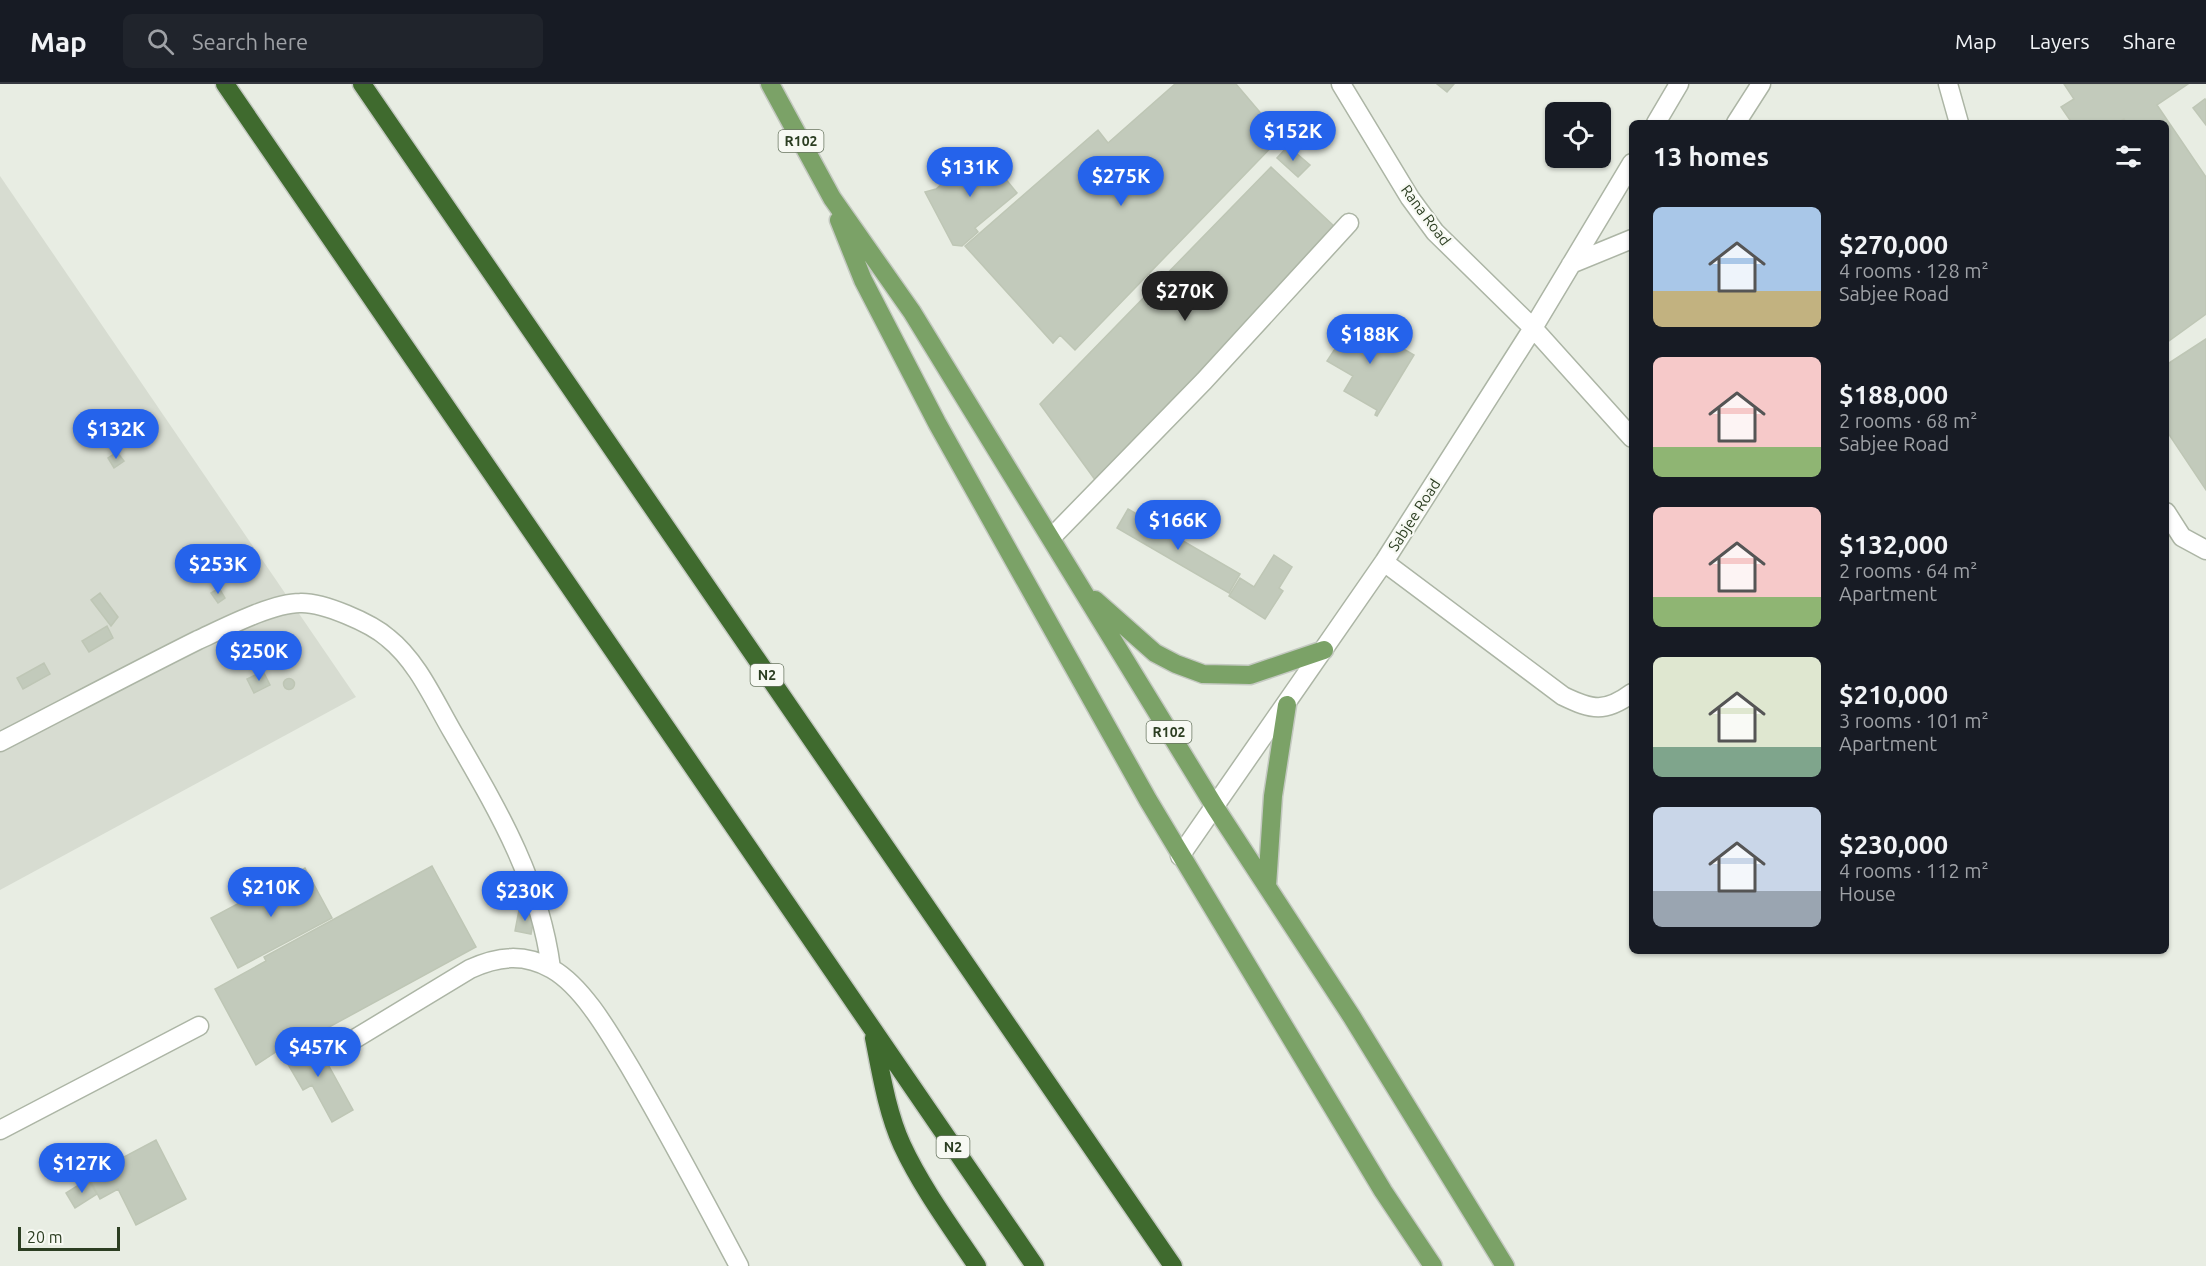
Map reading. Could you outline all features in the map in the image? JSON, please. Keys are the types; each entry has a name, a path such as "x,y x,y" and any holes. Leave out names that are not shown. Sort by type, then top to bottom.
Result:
{"highway":[{"name":"N2","path":"225,84 1035,1266"},
{"name":"N2","path":"362,84 1173,1266"},
{"path":"872,1029 888,1100 901,1143 918,1176 977,1266"}],"main road":[{"name":"R102","path":"770,84 832,198 912,312 1215,807 1352,1017 1505,1266"},
{"name":"R102","path":"832,198 863,280 937,423 1180,856 1383,1191 1432,1266"},
{"path":"1079,584 1155,653 1203,674 1250,675 1324,650"},
{"path":"1267,886 1276,769 1287,705"}],"street":[{"name":"Rana Road","path":"1341,84 1410,198 1435,232 1533,328 1629,435"},
{"path":"1658,120 1679,84"},
{"path":"1738,120 1761,84"},
{"path":"1948,84 1958,120"},
{"name":"Sabjee Road","path":"1180,856 1287,705 1384,562 1533,328 1629,168"},
{"path":"1051,538 1204,381 1349,223"},
{"path":"1571,264 1629,240"},
{"path":"2169,517 2182,537 2206,550"},
{"path":"1384,562 1563,696 1582,705 1598,708 1618,703 1629,695"},
{"path":"0,742 244,618 298,603 344,614 388,638 419,675 441,712 508,828 530,879 542,918 551,969"},
{"path":"343,1046 486,962 514,957 529,959 551,969 579,993 609,1032 662,1122 739,1266"},
{"path":"0,1130 200,1026"}],"shaded area":[{"path":"0,176 356,697 0,890"}],"building":[{"path":"1175,84 1236,84 1281,137 1075,350 1060,335 1053,343 965,246 1098,130 1108,143"},
{"path":"1437,84 1454,84 1447,92"},
{"path":"2064,84 2188,84 2157,105 2167,120 2070,120 2061,107 2074,99"},
{"path":"2205,99 2206,101 2206,125 2193,108"},
{"path":"2169,123 2206,177 2206,314 2169,341"},
{"path":"1288,146 1310,165 1298,177 1277,158"},
{"path":"982,150 1017,193 975,228 978,232 962,246 953,245 925,192 936,189"},
{"path":"1271,167 1335,227 1255,316 1096,481 1040,404"},
{"path":"1354,320 1414,355 1377,416 1375,415 1377,410 1344,391 1353,376 1327,361"},
{"path":"2206,339 2206,490 2169,434 2169,363"},
{"path":"117,452 124,461 114,468 108,458"},
{"path":"1128,509 1240,574 1229,593 1117,528"},
{"path":"1274,555 1292,567 1279,588 1283,591 1265,619 1229,596 1240,578 1254,587"},
{"path":"219,588 225,598 218,603 211,593"},
{"path":"100,593 118,617 111,626 91,600"},
{"path":"107,626 113,638 89,652 82,641"},
{"path":"44,663 50,674 23,689 17,678"},
{"path":"263,671 270,685 254,693 247,679"},
{"path":"289,678 295,684 289,690 283,684"},
{"path":"432,866 476,947 309,1038 306,1032 256,1065 215,989 266,961 264,957"},
{"path":"305,868 332,918 238,968 211,918"},
{"path":"519,910 535,913 531,934 515,931"},
{"path":"313,1037 353,1110 332,1122 312,1085 303,1090 282,1054"},
{"path":"156,1140 186,1199 136,1225 118,1189 100,1199 88,1176"},
{"path":"88,1179 97,1194 75,1208 66,1193"}]}
